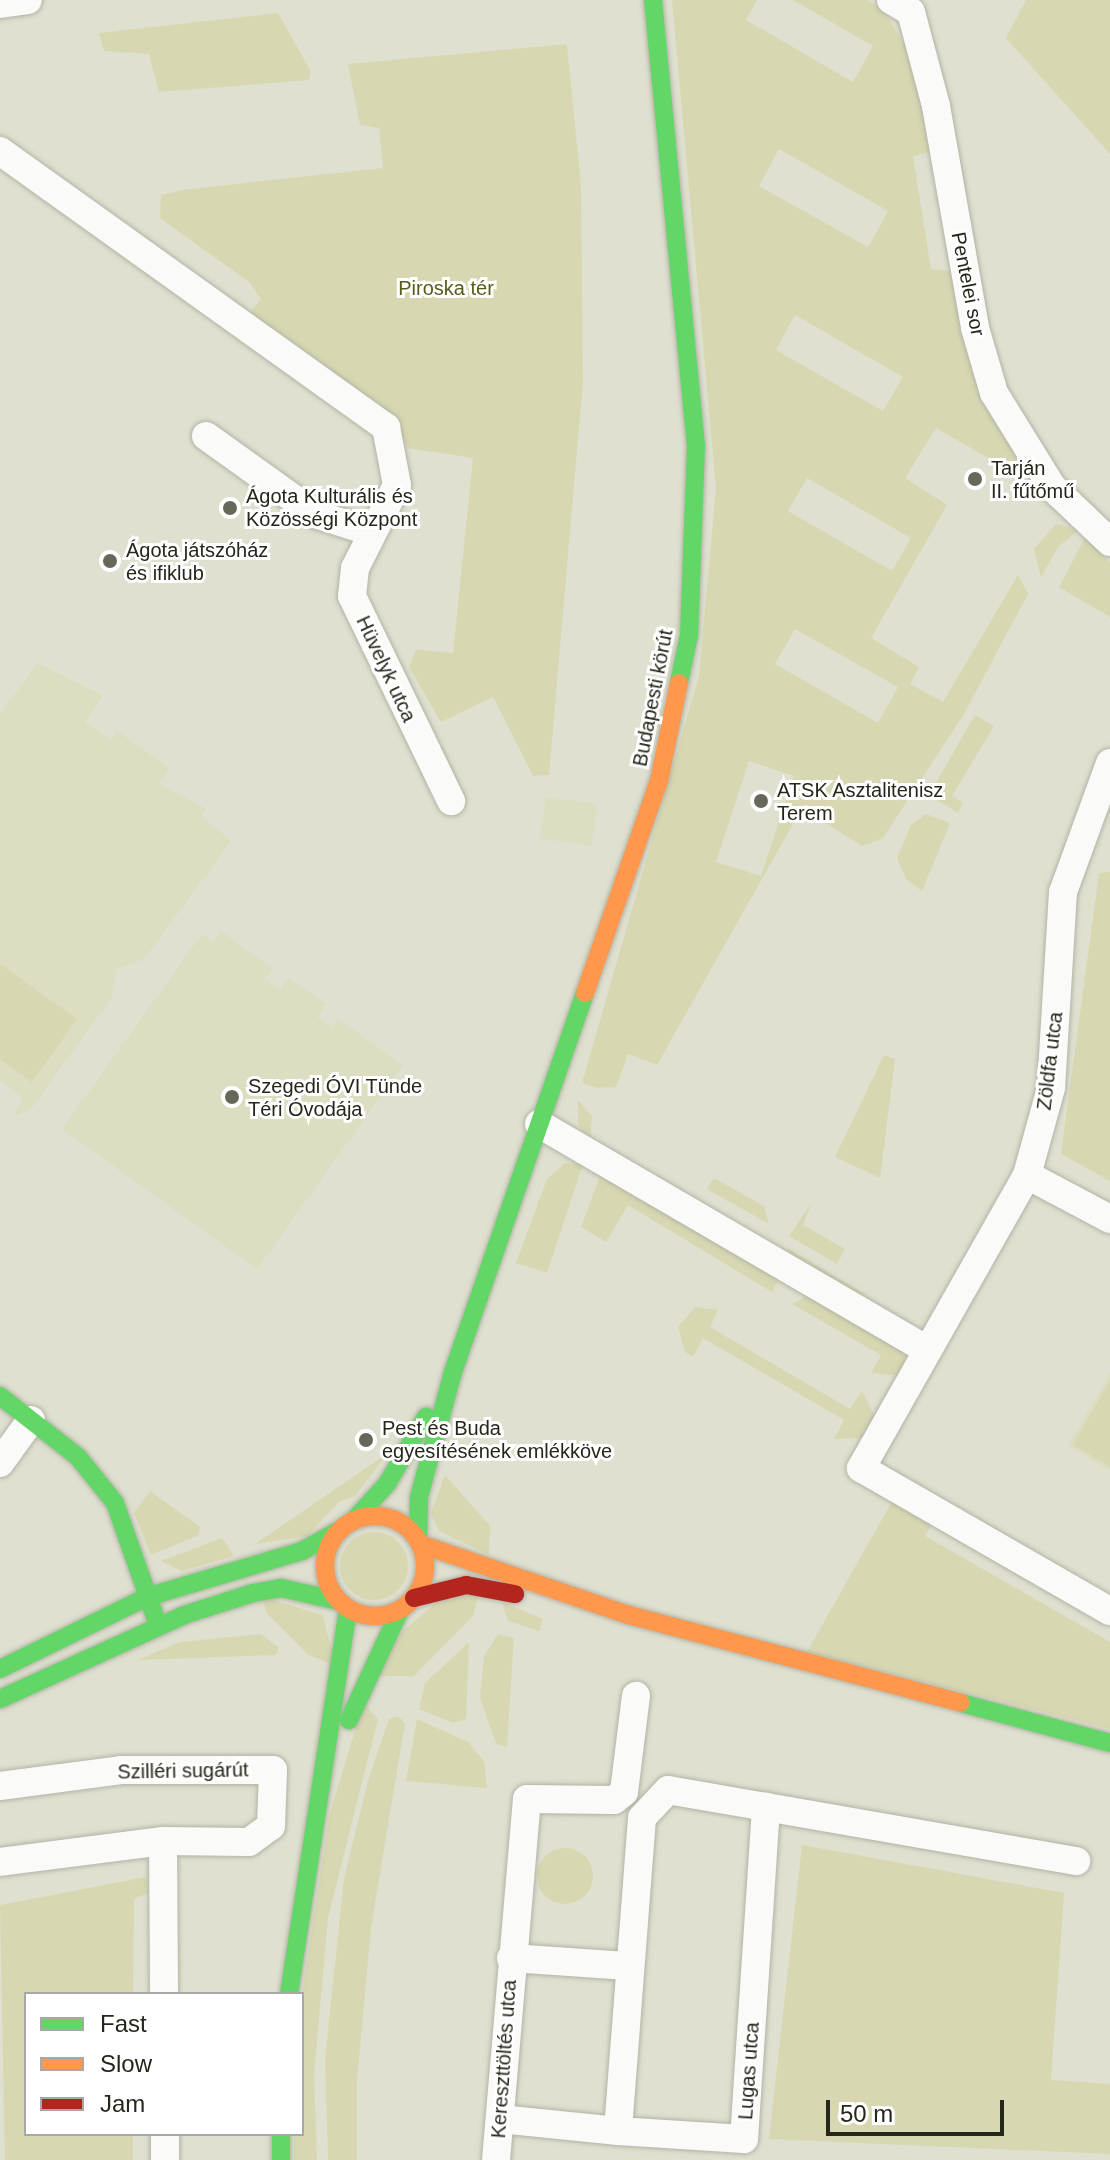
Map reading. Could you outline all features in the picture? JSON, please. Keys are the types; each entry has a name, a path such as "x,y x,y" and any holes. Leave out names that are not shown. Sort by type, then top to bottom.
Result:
{"street":[{"path":"0,4 28,0"},
{"name":"Budapesti körút","path":"419,1542 419,1497 453,1372 659,781 689,635 696,446 653,0"},
{"name":"Pentelei sor","path":"891,0 911,12 936,106 975,328 994,393 1052,487 1110,542"},
{"name":"Hüvelyk utca","path":"0,151 369,410 386,427 399,466 390,503 371,532 352,596 451,801"},
{"path":"206,436 315,514 371,532"},
{"name":"Zöldfa utca","path":"1110,763 1091,799 1097,848 1063,892 1051,1088 1027,1175 861,1468 1110,1611"},
{"path":"539,1124 927,1350"},
{"path":"1027,1175 1110,1219"},
{"name":"Budapesti körút","path":"346,1526 387,1484 453,1372"},
{"path":"0,1396 78,1457 115,1503 159,1627"},
{"path":"0,1463 31,1420"},
{"path":"0,1669 147,1597 302,1551 346,1526 387,1517 419,1542 629,1615 1110,1743"},
{"path":"289,1992 319,1802 344,1605 325,1573 346,1526"},
{"path":"319,1802 359,1692 425,1573 419,1542"},
{"path":"0,1699 159,1627 281,1588 344,1605 374,1617 466,1585 629,1615"},
{"name":"Kereszttöltés utca","path":"496,2160 527,1799 614,1800 624,1792 636,1696"},
{"name":"Szilléri sugárút","path":"0,1786 121,1770 273,1770 271,1826 249,1842 163,1841 0,1862"},
{"path":"618,2131 628,1966 642,1818 651,1803 668,1790 1076,1861"},
{"name":"Lugas utca","path":"500,2119 744,2139 766,1807"},
{"path":"163,1841 164,1992"},
{"name":"Kereszttöltés utca","path":"511,1958 628,1966"},
{"path":"165,2136 165,2160"},
{"path":"281,2136 281,2160"}],"shaded area":[{"path":"37,663 103,696 85,722 110,740 117,731 170,768 159,784 206,809 201,816 231,841 144,959 116,969 112,997 31,1109 14,1117 23,1098 0,1081 0,715"},
{"path":"546,797 597,804 592,846 540,839"},
{"name":"Szegedi ÓVI Tünde Téri Óvodája","path":"221,931 272,968 265,979 280,990 289,978 326,1004 317,1017 332,1028 338,1019 403,1065 257,1269 62,1129 202,934 213,942"},
{"path":"1110,1373 1110,1471 1068,1446"}],"green space":[{"path":"672,0 757,0 746,20 853,82 873,46 793,0 867,0 882,9 912,56 929,152 913,156 931,269 951,271 973,375 1022,467 1016,474 936,428 905,478 947,505 871,638 919,667 910,684 943,702 1018,575 1028,594 964,714 883,838 862,846 802,808 657,1065 628,1054 616,1087 597,1088 582,1083 699,676 716,488","holes":["779,149 888,211 868,247 759,186","795,315 903,377 883,411 776,350","807,478 911,538 892,571 788,511","795,629 898,687 878,723 775,664","749,761 794,776 761,876 716,862"]},
{"path":"1026,0 1110,0 1110,154 1006,38"},
{"path":"278,13 311,72 309,80 159,92 149,54 104,51 99,33"},
{"name":"Piroska tér","path":"567,44 581,185 583,381 549,775 533,776 493,697 441,722 409,667 416,650 453,653 473,458 408,448 386,413 247,316 261,299 249,282 160,218 161,195 182,190 383,168 379,128 360,125 348,64"},
{"path":"1056,524 1079,530 1059,546 1041,577 1034,549"},
{"path":"1086,536 1110,563 1110,617 1059,587"},
{"path":"975,715 994,726 952,796 963,803 958,813 939,801 934,786"},
{"path":"926,814 950,823 922,891 906,879 897,858 911,825"},
{"path":"1110,872 1110,1181 1061,1154 1099,873"},
{"path":"0,964 77,1019 32,1082 0,1059"},
{"path":"884,1055 895,1059 880,1178 835,1157"},
{"path":"578,1100 592,1116 590,1142 578,1125"},
{"path":"565,1163 583,1164 547,1273 516,1263 547,1179"},
{"path":"601,1173 780,1277 772,1292 628,1205 606,1242 581,1227"},
{"path":"714,1178 764,1206 769,1224 707,1189"},
{"path":"812,1202 803,1225 845,1249 837,1264 789,1236"},
{"path":"786,1247 865,1294 863,1298 793,1258"},
{"path":"810,1295 899,1346 906,1360 900,1376 871,1373 881,1355 792,1304"},
{"path":"695,1307 718,1310 710,1327 850,1409 862,1391 875,1417 862,1438 834,1439 844,1420 703,1338 693,1357 685,1352 678,1327"},
{"path":"1110,1380 1110,1467 1073,1445"},
{"path":"388,1453 355,1496 339,1502 307,1536 255,1544"},
{"path":"445,1475 490,1526 489,1555 439,1531 431,1514"},
{"path":"150,1491 200,1527 199,1535 151,1555 134,1513"},
{"path":"894,1498 933,1522 925,1536 1110,1642 1110,1729 807,1652"},
{"path":"374,1532 398,1542 408,1566 398,1590 374,1600 350,1590 340,1566 350,1542"},
{"path":"222,1538 234,1556 182,1571 161,1561"},
{"path":"479,1593 473,1616 414,1676 375,1676 402,1632 437,1602"},
{"path":"263,1597 323,1615 335,1666 307,1654 266,1613"},
{"path":"502,1602 543,1619 539,1631 508,1621"},
{"path":"261,1634 279,1648 276,1655 138,1660 180,1642"},
{"path":"498,1634 514,1638 507,1747 496,1744 480,1698 484,1656"},
{"path":"469,1642 466,1719 453,1723 419,1709 425,1683"},
{"path":"363,1703 378,1719 328,1918 314,2075 317,2160 294,2160 294,2136 304,2136 302,1992 329,1817"},
{"path":"398,1716 405,1723 371,1928 357,2081 357,2160 328,2160 325,2059 344,1879 368,1781 389,1719"},
{"path":"417,1719 468,1742 484,1761 487,1788 406,1781"},
{"path":"802,1845 1064,1893 1051,2080 1110,2084 1110,2154 769,2139"},
{"path":"565,1848 585,1856 593,1876 585,1896 565,1904 545,1896 537,1876 545,1856"},
{"path":"146,1877 148,1893 134,1899 133,1992 24,1992 24,2136 133,2136 133,2160 5,2160 0,1905"}],"traffic: fast":[{"path":"653,0 696,446 689,635 679,683"},
{"path":"418,1540 419,1497 453,1372 585,993"},
{"path":"0,1396 78,1457 115,1503 157,1622"},
{"path":"353,1521 387,1484 426,1417"},
{"path":"0,1669 147,1597 302,1551 340,1530"},
{"path":"0,1699 184,1615 253,1593 281,1588 339,1601"},
{"path":"289,1992 348,1609"},
{"path":"349,1720 400,1610"},
{"path":"961,1703 1110,1743"},
{"path":"281,2136 281,2160"}],"traffic: slow":[{"path":"585,993 659,781 679,683"},
{"path":"375,1516 403,1524 417,1538 425,1566 417,1594 403,1608 375,1616 347,1608 333,1594 325,1566 333,1538 347,1524 375,1516"},
{"path":"420,1544 629,1615 961,1703"}],"traffic: jam":[{"path":"414,1598 466,1585 515,1594"}],"place":[{"name":"Tarján II. fűtőmű","path":"975,479"},
{"name":"Ágota Kulturális és Közösségi Központ","path":"230,508"},
{"name":"Ágota játszóház és ifiklub","path":"110,561"},
{"name":"ATSK Asztalitenisz Terem","path":"761,801"},
{"name":"Szegedi ÓVI Tünde Téri Óvodája","path":"232,1097"},
{"name":"Pest és Buda egyesítésének emlékköve","path":"366,1440"}]}
